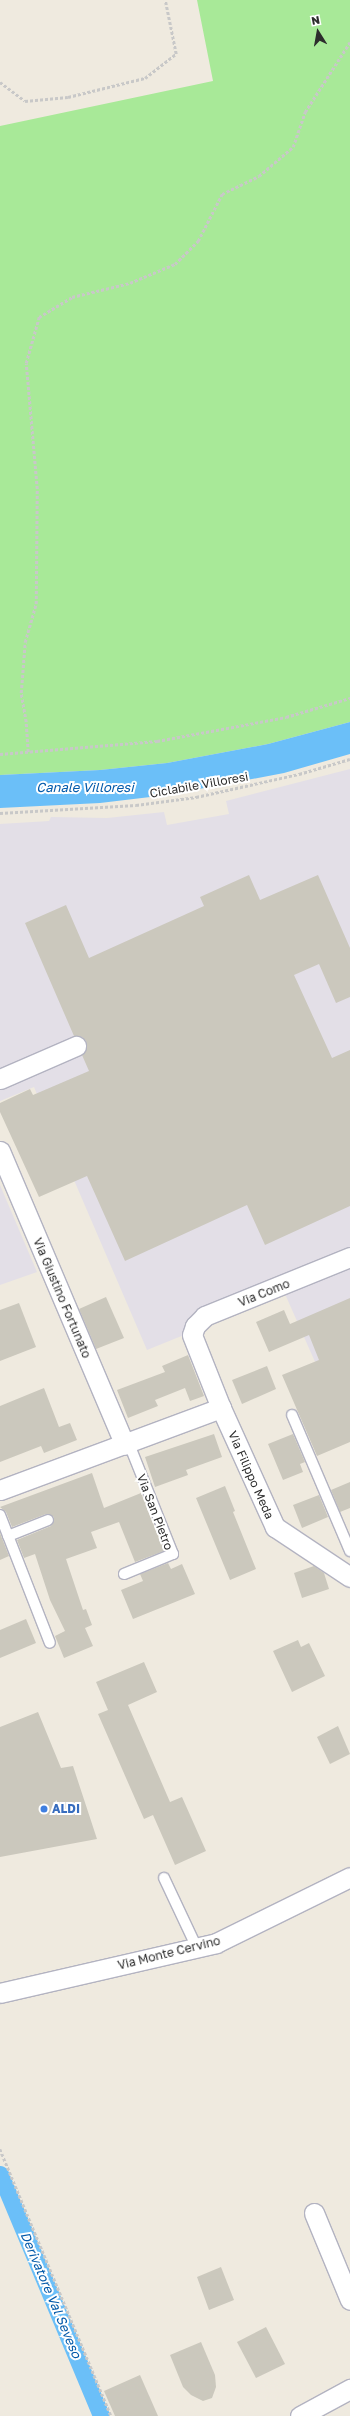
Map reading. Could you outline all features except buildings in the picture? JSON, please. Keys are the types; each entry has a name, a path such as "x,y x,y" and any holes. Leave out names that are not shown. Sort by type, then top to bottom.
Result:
{"street":[{"path":"0,1079 76,1046"},
{"name":"Via Giustino Fortunato","path":"0,1151 127,1444"},
{"name":"Via Como","path":"192,1340 192,1330 205,1316 350,1258"},
{"name":"Via Filippo Meda","path":"192,1340 275,1527 350,1576"},
{"path":"0,1490 221,1408"},
{"name":"Via Monte Cervino","path":"0,1993 196,1948 234,1934 350,1877"},
{"path":"314,2213 350,2300"},
{"path":"300,2416 350,2389"}],"lane":[{"path":"292,1415 350,1551"},
{"name":"Via San Pietro","path":"124,1574 173,1554 127,1444"},
{"path":"0,1515 50,1643"},
{"path":"8,1536 48,1520"},
{"path":"164,1878 196,1948"}],"path":[{"path":"0,82 25,101 68,97 145,78 176,54 165,0"},
{"path":"28,752 26,722 20,693 25,642 36,604 37,489 26,363 39,318 72,297 130,283 175,264 198,241 222,194 259,176 293,147 305,112 350,42"},
{"path":"0,754 157,741 216,732 286,717 350,698"},
{"name":"Ciclabile Villoresi","path":"0,813 136,805 196,797 299,774 350,760"},
{"path":"0,2149 111,2416"}],"shaded area":[{"path":"350,769 350,1441 285,1294 147,1350 34,1087 0,1101 0,824 49,821 51,817 107,818 164,812 167,825 229,814 226,801"},
{"path":"0,1185 37,1272 0,1285"}],"green space":[{"path":"197,0 350,0 350,722 268,744 167,763 100,770 0,775 0,126 213,81"}],"water":[{"name":"Canale Villoresi","path":"350,722 350,754 284,773 167,795 100,803 0,808 0,775 100,770 167,763 268,744"}],"waterway":[{"name":"Derivatore Val Seveso","path":"0,2174 101,2416"}],"place":[{"name":"ALDI","path":"44,1809"}]}
